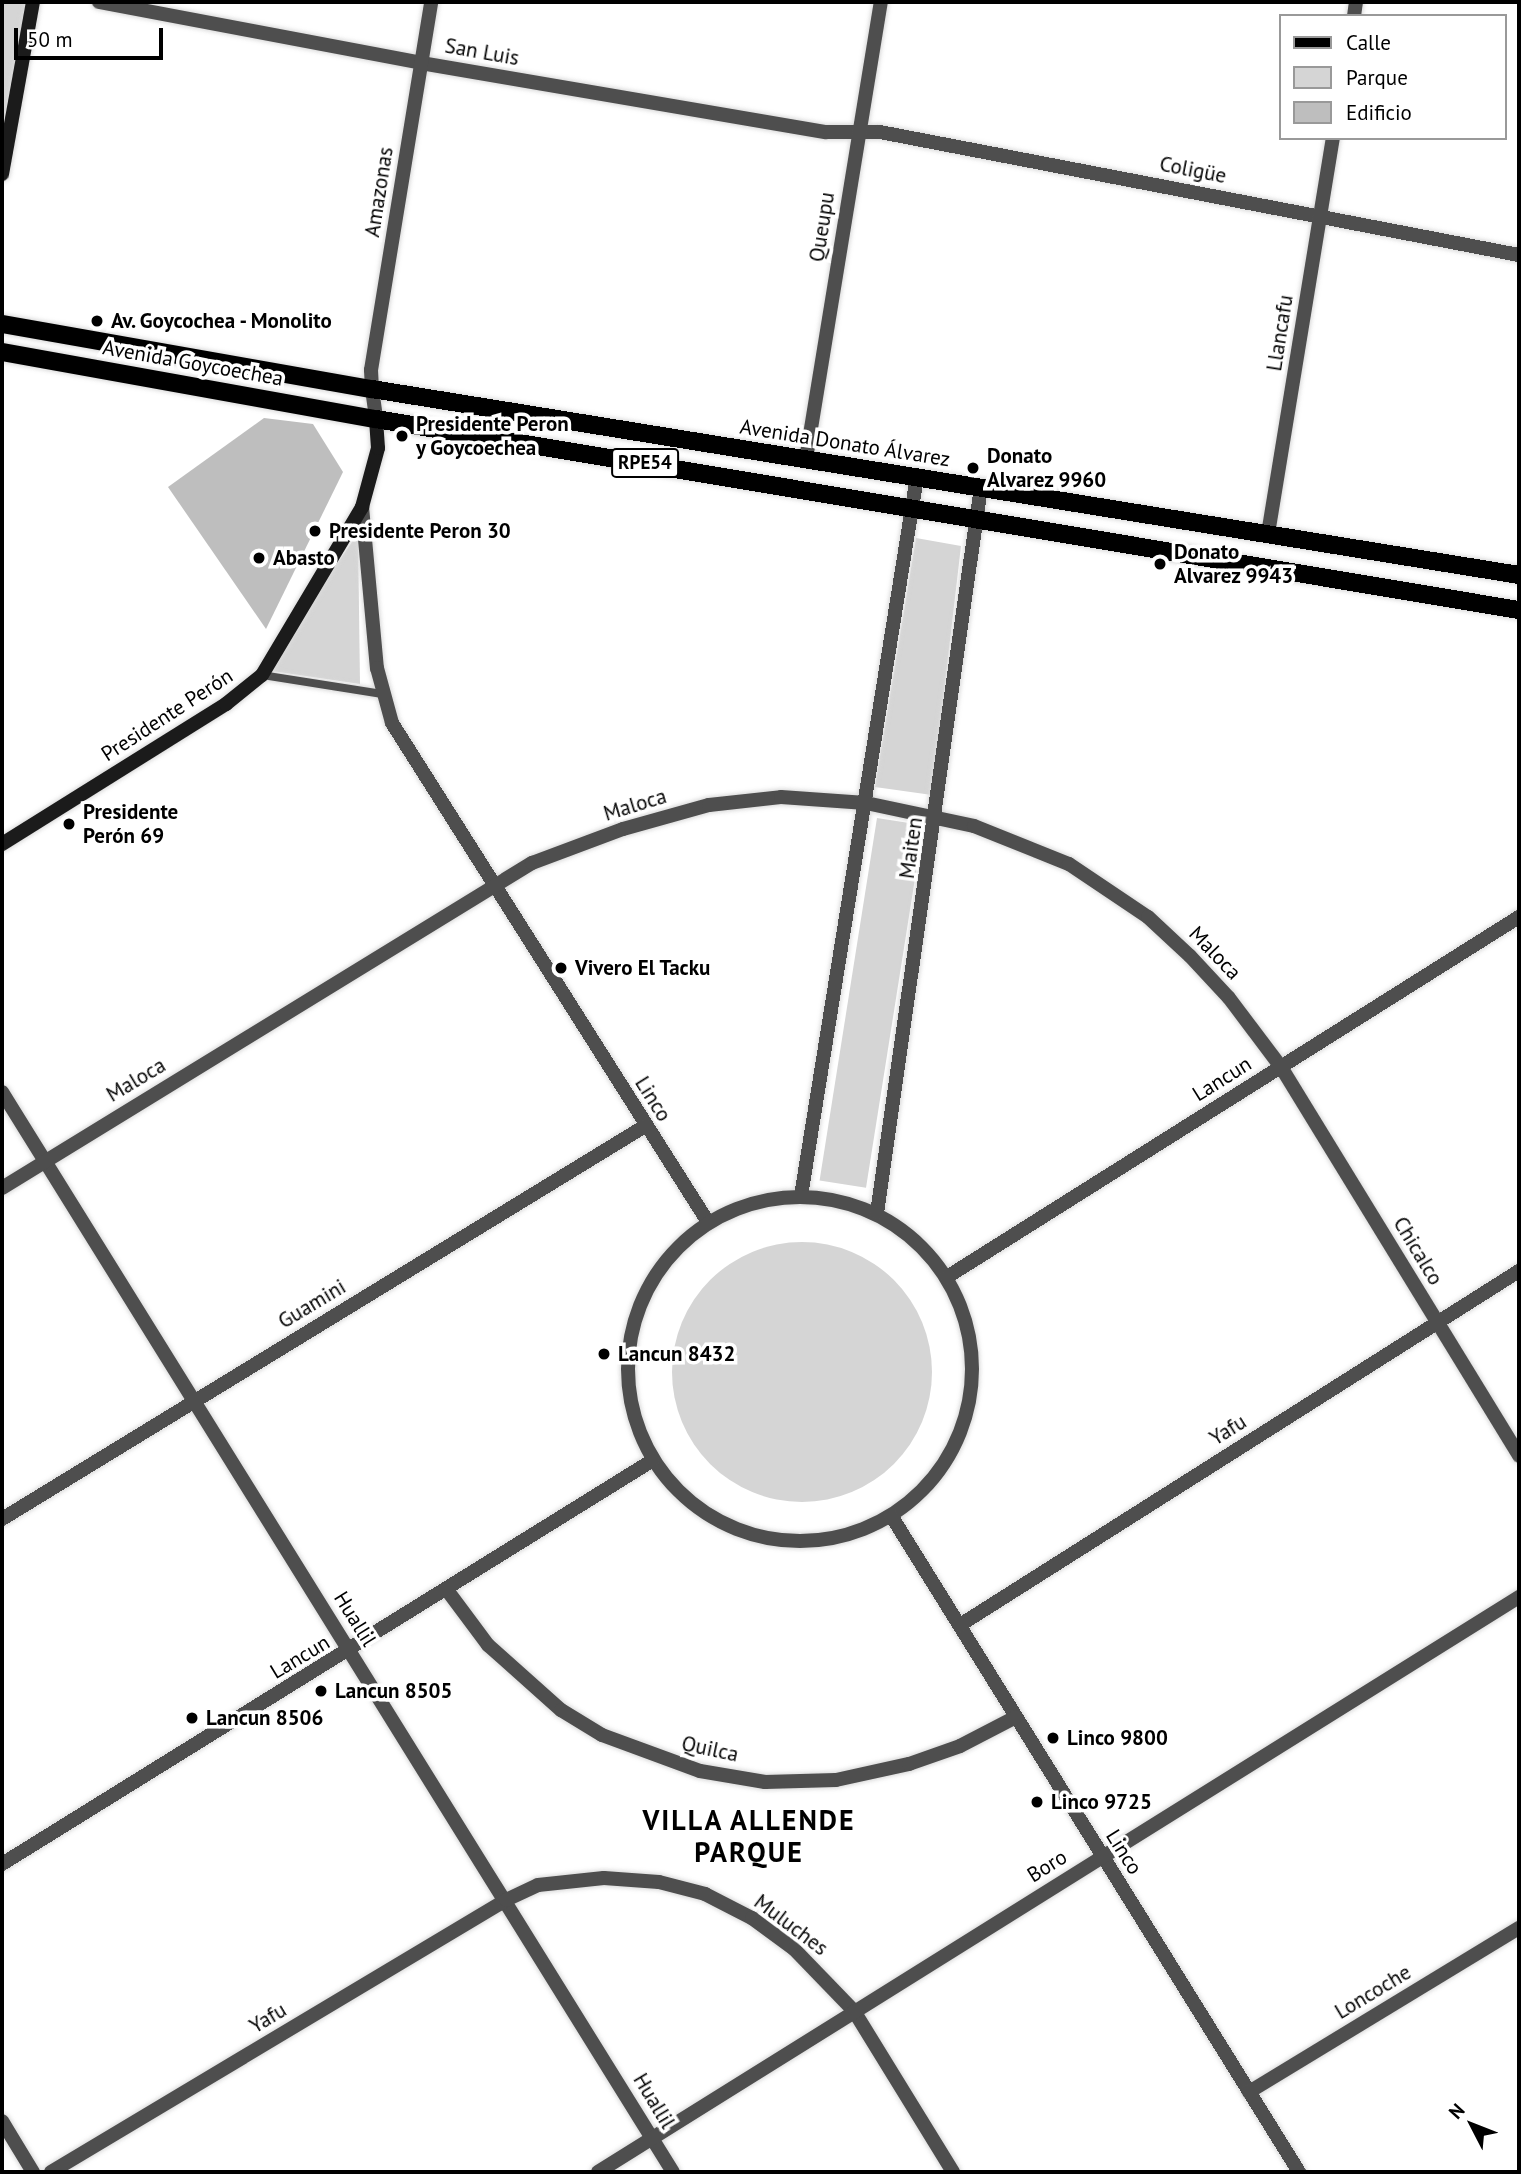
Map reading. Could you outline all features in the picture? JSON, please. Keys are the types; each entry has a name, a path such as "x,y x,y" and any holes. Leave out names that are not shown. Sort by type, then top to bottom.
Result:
{"main road":[{"path":"2,174 33,2"},
{"name":"Avenida Goycoechea","path":"2,324 372,388"},
{"name":"Avenida Goycoechea","path":"2,352 376,419"},
{"name":"Avenida Donato Álvarez","path":"372,388 1519,575"},
{"name":"Presidente Perón","path":"2,844 226,704 262,675 362,507 378,448 376,419"},
{"name":"RPE54","path":"376,419 1519,610"}],"street":[{"name":"San Luis","path":"99,2 421,63 826,132 859,131"},
{"name":"Amazonas","path":"372,388 371,370 431,2"},
{"name":"Queupu","path":"806,459 881,2"},
{"name":"Coligüe","path":"859,131 1320,215 1519,255"},
{"name":"Llancafu","path":"1268,534 1333,140"},
{"name":"Presidente Perón","path":"372,388 376,419"},
{"path":"801,1196 917,477"},
{"name":"Maiten","path":"877,1213 937,816 981,487"},
{"name":"Linco","path":"362,507 382,694 393,723 645,1126 709,1222"},
{"name":"Maloca","path":"2,1188 493,884 569,848 709,805 781,797 866,803 937,816 1009,838 1111,889 1190,956 1229,998 1281,1067"},
{"name":"Lancun","path":"947,1276 1519,917"},
{"name":"Chicalco","path":"1281,1067 1519,1456"},
{"name":"Huallil","path":"2,1092 673,2172"},
{"name":"Guamini","path":"2,1519 645,1126"},
{"path":"801,1196 840,1200 877,1213 904,1230 947,1276 965,1316 973,1360 969,1404 954,1446 930,1483 892,1517 855,1532 809,1541 764,1538 720,1522 682,1496 653,1460 637,1425 628,1387 629,1348 638,1310 656,1275 681,1245 709,1222 740,1207 801,1196"},
{"name":"Yafu","path":"960,1625 1519,1271"},
{"name":"Lancun","path":"2,1864 350,1651 653,1460"},
{"name":"Linco","path":"892,1517 1298,2172"},
{"name":"Quilca","path":"447,1590 488,1645 561,1710 602,1735 700,1771 765,1782 836,1780 909,1764 960,1746 1016,1717"},
{"name":"Boro","path":"598,2172 1519,1597"},
{"name":"Muluches","path":"506,1900 538,1885 604,1878 659,1882 705,1894 752,1918 794,1950 854,2011 953,2172"},
{"name":"Yafu","path":"51,2172 506,1900"},
{"name":"Loncoche","path":"1249,2092 1519,1928"},
{"path":"2,2121 33,2172"}],"lane":[{"path":"262,675 382,694"}],"green space":[{"path":"2,2 27,2 2,131"},
{"path":"358,533 360,684 265,670"},
{"path":"916,538 961,546 932,795 875,787"},
{"path":"877,818 923,825 866,1188 820,1180"},
{"path":"789,1242 815,1242 840,1247 863,1257 885,1271 903,1289 927,1334 932,1372 927,1410 917,1433 903,1455 885,1473 840,1497 815,1502 789,1502 764,1497 741,1487 719,1473 701,1455 677,1410 672,1385 672,1359 677,1334 687,1311 701,1289 719,1271 764,1247"}],"building":[{"name":"Abasto","path":"264,418 313,424 343,472 266,629 168,487"}],"place":[{"name":"Av. Goycochea - Monolito","path":"97,321"},
{"name":"Presidente Peron y Goycoechea","path":"402,436"},
{"name":"Donato Alvarez 9960","path":"973,468"},
{"name":"Presidente Peron 30","path":"315,531"},
{"name":"Abasto","path":"259,558"},
{"name":"Donato Alvarez 9943","path":"1160,564"},
{"name":"Presidente Perón 69","path":"69,824"},
{"name":"Vivero El Tacku","path":"561,968"},
{"name":"Lancun 8432","path":"604,1354"},
{"name":"Lancun 8505","path":"321,1691"},
{"name":"Lancun 8506","path":"192,1718"},
{"name":"Linco 9800","path":"1053,1738"},
{"name":"Linco 9725","path":"1037,1802"}],"district":[{"name":"VILLA ALLENDE PARQUE","path":"749,1836"}]}
